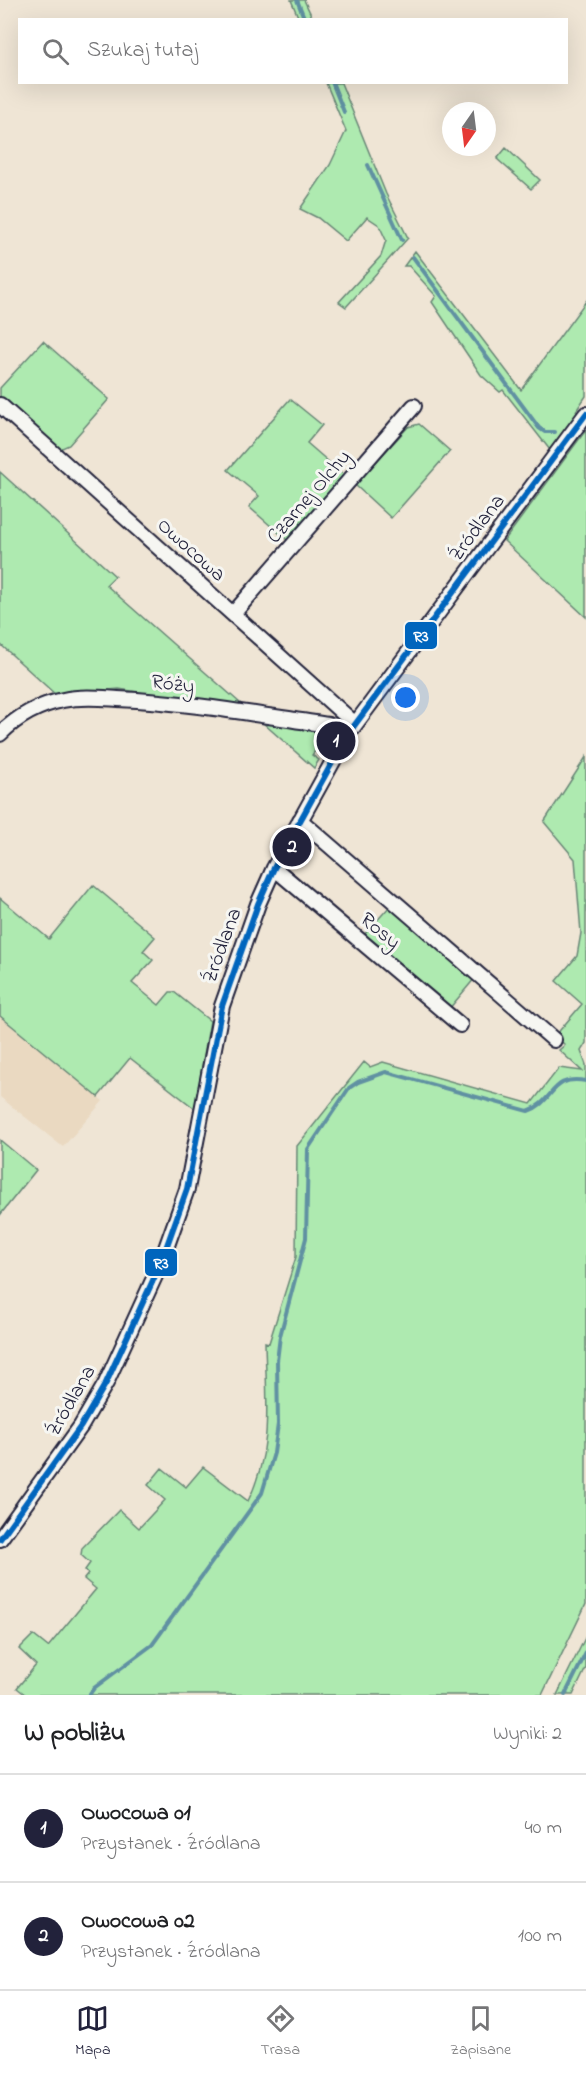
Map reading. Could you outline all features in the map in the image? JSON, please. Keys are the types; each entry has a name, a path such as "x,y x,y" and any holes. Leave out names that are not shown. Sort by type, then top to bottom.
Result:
{"street":[{"name":"Owocowa","path":"0,405 233,614 352,729"},
{"name":"Czarnej Olchy","path":"233,614 414,406"},
{"name":"Źródlana","path":"0,1539 81,1426 106,1383 160,1264 187,1189 222,1005 258,904 274,867 352,729 586,414"},
{"name":"Róży","path":"0,734 20,715 44,705 65,699 92,698 142,700 352,729"},
{"path":"300,820 554,1040"},
{"name":"Rosy","path":"274,867 460,1025"}],"shaded area":[{"path":"0,1016 103,1101 63,1147 0,1097"}],"green space":[{"path":"291,0 304,0 313,18 299,18"},
{"path":"326,84 341,84 386,194 408,238 346,307 339,302 381,256 386,240 379,225 367,217 346,241 318,218 300,209 330,165 346,131"},
{"path":"506,148 540,180 531,189 497,159"},
{"path":"415,251 521,390 586,301 586,396 576,411 578,413 575,418 550,450 503,390 500,392 481,375 432,302 436,296 409,266 404,266"},
{"path":"43,341 109,399 69,445 60,449 0,399 0,388"},
{"path":"290,399 322,425 307,443 344,475 287,540 249,507 259,496 228,470"},
{"path":"419,424 450,451 391,518 355,485 408,427"},
{"path":"586,430 586,617 504,541"},
{"path":"0,472 115,576 106,585 248,710 119,689 56,695 0,644"},
{"path":"263,723 324,729 336,737 328,752 317,748 312,755 319,760 314,768"},
{"path":"586,757 586,1043 581,1051 586,1065 586,1604 542,1695 26,1695 17,1688 36,1665 19,1649 33,1635 48,1647 96,1589 84,1579 88,1574 85,1570 90,1563 81,1555 82,1548 119,1510 139,1528 165,1500 148,1485 162,1468 186,1487 203,1467 248,1501 262,1462 265,1443 267,1403 265,1342 269,1343 296,1257 297,1146 364,1062 370,1067 383,1062 531,1104 559,1068 582,1071 559,1050 565,1045 555,1036 582,1004 556,981 577,956 581,933 575,859 544,822"},
{"path":"93,885 155,937 143,951 153,960 132,983 159,1005 170,992 174,992 210,1021 202,1066 198,1111 130,1058 98,1097 0,1016 0,898 49,939"},
{"path":"391,905 475,978 449,1009 363,936"},
{"path":"0,1140 36,1170 0,1215"},
{"path":"586,1636 586,1668 573,1695 557,1695"}],"waterway":[{"path":"297,0 304,18"},
{"path":"333,84 344,112"},
{"path":"368,165 402,240"},
{"path":"413,257 539,428 545,432 555,432"},
{"path":"89,1695 94,1688 152,1645 262,1493 274,1453 278,1424 277,1361 280,1336 306,1238 308,1149 349,1088 358,1082 386,1072 528,1111 537,1107 566,1081 586,1081"},
{"path":"565,1695 586,1653"}],"transit line":[{"name":"R3","path":"0,1539 81,1426 106,1383 160,1265 187,1189 222,1006 258,904 274,868 348,734 586,414"}],"place":[{"name":"Owocowa 01","path":"336,741"},
{"name":"Owocowa 02","path":"292,847"}]}
